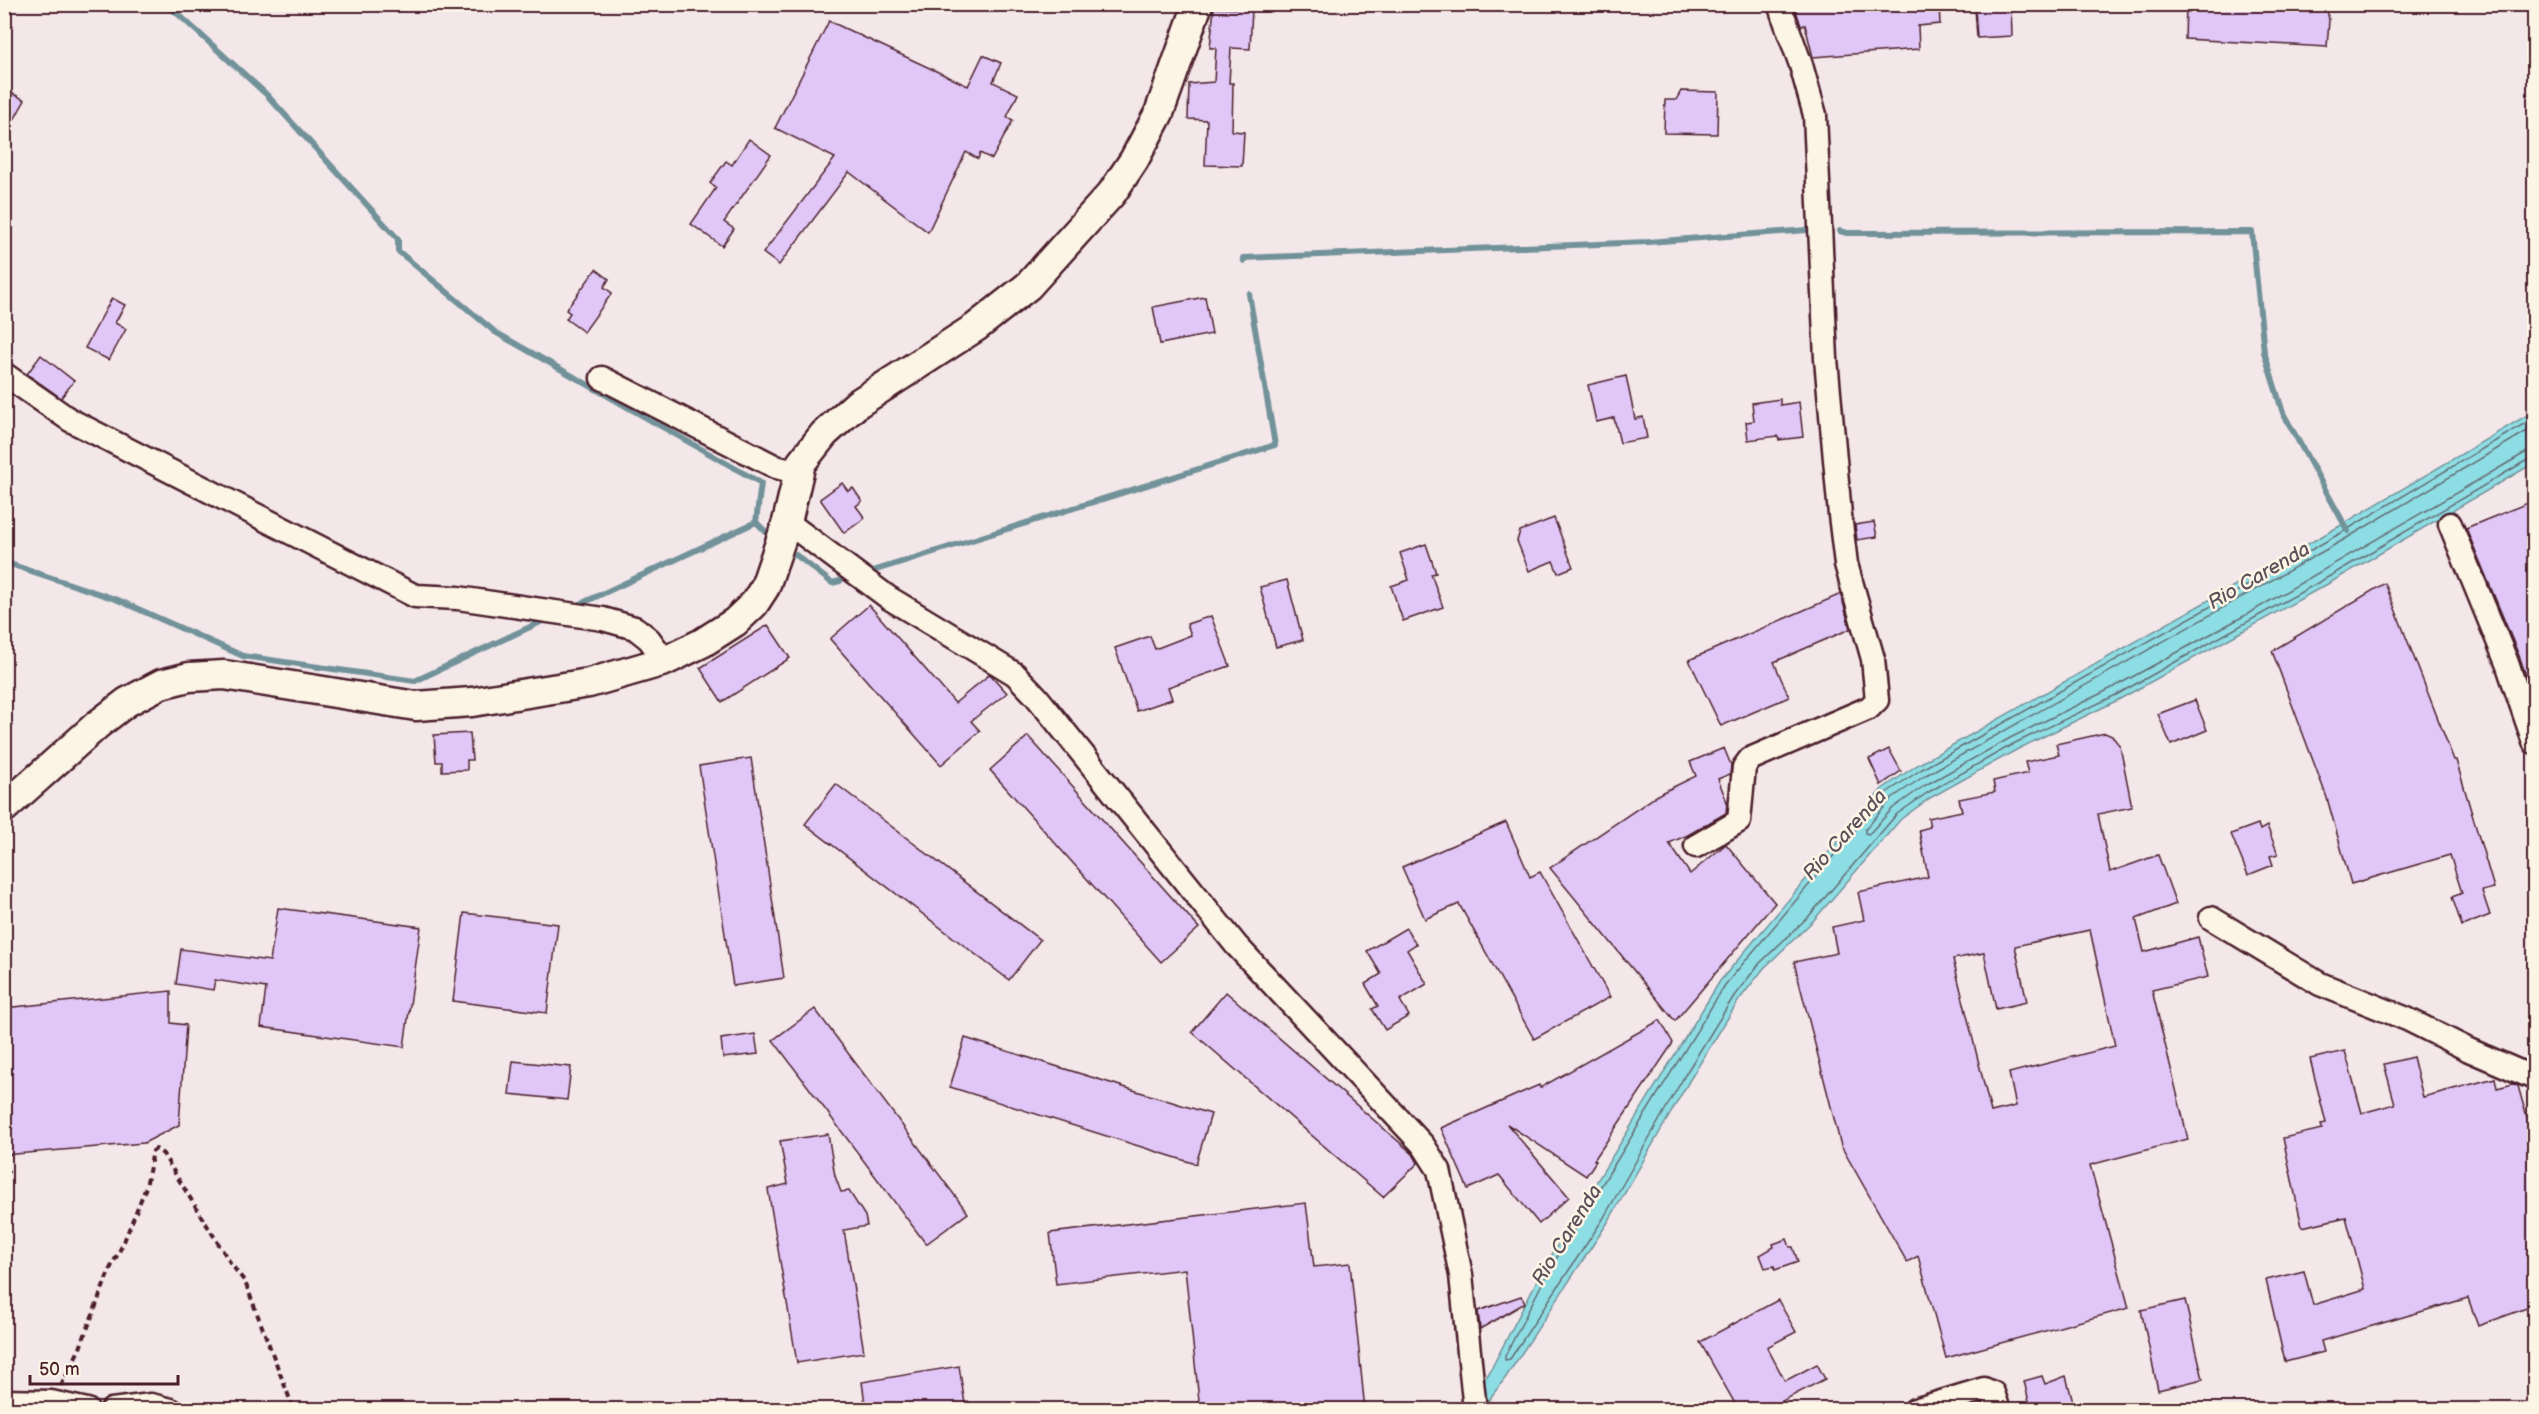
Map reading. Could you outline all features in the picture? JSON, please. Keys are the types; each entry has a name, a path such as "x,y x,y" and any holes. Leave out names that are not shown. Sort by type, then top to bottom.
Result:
{"main road":[{"path":"4,808 97,725 127,702 161,684 189,677 224,675 416,706 472,702 569,687 665,661 702,643 735,622 754,604 765,587 787,522 801,464 824,434 857,404 976,327 1028,286 1112,193 1134,160 1159,113 1198,4"}],"street":[{"path":"1696,846 1739,821 1744,767 1750,759 1869,708 1878,700 1873,659 1845,564 1826,359 1815,115 1801,65 1779,4"},
{"path":"4,375 70,420 415,596 458,598 603,618 635,628 649,639 665,661"},
{"path":"602,378 776,467 798,472"},
{"path":"787,522 888,598 1015,674 1036,696 1236,945 1423,1145 1439,1170 1461,1275 1474,1400"},
{"path":"2450,524 2507,663 2535,742"},
{"path":"2211,918 2320,984 2407,1019 2469,1050 2535,1078"},
{"path":"1915,1410 1984,1389 1993,1393 1999,1410"},
{"path":"4,1401 51,1402 87,1410"},
{"path":"112,1410 151,1405 171,1410"}],"path":[{"path":"51,1402 80,1348 110,1269 123,1244 146,1187 153,1151 156,1149 163,1154 231,1264 245,1282 294,1410"},
{"path":"4,1172 12,1172"}],"water":[{"path":"2534,411 2534,463 2333,581 2118,700 2018,749 1930,798 1901,819 1813,921 1764,968 1739,1000 1608,1222 1506,1377 1482,1409 1462,1410 1489,1373 1543,1269 1720,981 1882,789 1919,764 2338,527"}],"building":[{"path":"1794,4 1939,4 1940,24 1918,26 1919,49 1813,57 1805,25 1801,26"},
{"path":"2186,4 2326,4 2329,20 2327,47 2185,39"},
{"path":"2011,6 2012,36 1977,38 1975,8"},
{"path":"1214,8 1252,9 1250,49 1231,48 1229,83 1233,83 1232,131 1244,132 1242,166 1205,165 1207,120 1188,119 1189,84 1214,82 1216,48 1210,48"},
{"path":"829,21 968,86 983,55 1001,63 993,82 1018,94 1007,117 1013,120 992,159 980,153 978,159 966,152 928,232 849,172 779,265 763,253 835,158 775,128"},
{"path":"4,89 25,100 4,138"},
{"path":"1681,91 1718,92 1717,134 1664,133 1665,100 1676,100"},
{"path":"749,139 771,155 724,222 734,229 722,246 691,224 716,188 710,183 726,161 732,165"},
{"path":"596,269 609,279 604,287 612,293 584,332 566,319 570,313 566,310"},
{"path":"1205,297 1212,334 1160,344 1153,307"},
{"path":"112,298 125,305 115,323 126,329 109,360 85,348"},
{"path":"41,355 74,381 61,398 27,374"},
{"path":"1626,376 1635,419 1643,417 1647,438 1620,443 1614,418 1596,422 1588,385"},
{"path":"1780,399 1780,405 1799,402 1803,437 1779,440 1778,436 1748,440 1746,422 1754,421 1752,403"},
{"path":"842,483 848,491 853,488 862,501 856,506 865,518 844,533 820,499"},
{"path":"2535,500 2535,702 2520,658 2466,528"},
{"path":"1554,518 1573,567 1558,573 1553,561 1529,571 1517,541 1520,531"},
{"path":"1874,522 1877,537 1857,540 1855,525"},
{"path":"1426,544 1436,573 1431,574 1443,607 1403,621 1391,586 1409,580 1400,553"},
{"path":"1287,580 1303,640 1276,647 1260,587"},
{"path":"2385,583 2454,760 2456,760 2494,888 2482,891 2490,915 2462,926 2452,897 2462,893 2450,855 2351,884 2327,798 2272,651"},
{"path":"1841,594 1850,629 1774,662 1789,697 1721,726 1689,660"},
{"path":"869,605 955,703 990,674 1007,693 971,721 980,731 941,765 830,639"},
{"path":"1211,616 1230,666 1168,687 1172,699 1137,711 1115,648 1150,636 1155,649 1191,635 1187,624"},
{"path":"768,625 790,658 722,702 700,668"},
{"path":"2195,700 2207,730 2171,745 2158,714"},
{"path":"470,733 472,760 467,760 467,770 442,771 442,762 436,762 434,735"},
{"path":"2105,733 2112,736 2120,746 2132,807 2098,814 2110,872 2158,855 2176,904 2136,919 2144,952 2198,937 2208,977 2152,990 2188,1139 2090,1165 2129,1308 1946,1358 1918,1256 1907,1262 1841,1146 1794,962 1837,953 1832,927 1864,920 1858,892 1928,877 1919,830 1930,827 1928,818 1962,811 1959,799 1995,792 1993,781 2028,773 2025,762 2059,755 2056,744","holes":["2090,930 2115,1046 2009,1073 2016,1106 1991,1112 1953,959 1984,953 1996,1009 2027,1002 2015,946"]},
{"path":"1028,736 1199,928 1161,962 990,770"},
{"path":"1724,748 1731,765 1730,774 1718,779 1727,802 1726,813 1669,843 1690,874 1726,844 1775,903 1675,1021 1550,868 1661,793 1696,776 1690,762"},
{"path":"1889,749 1901,771 1881,785 1869,759"},
{"path":"751,758 784,978 733,986 699,766"},
{"path":"836,784 1040,940 1009,980 805,824"},
{"path":"1506,822 1530,877 1540,872 1610,997 1534,1039 1459,904 1425,919 1402,867"},
{"path":"2258,824 2260,830 2267,826 2278,854 2270,856 2273,865 2248,875 2231,834"},
{"path":"278,908 421,927 404,1047 261,1027 266,988 215,980 213,990 176,984 181,949 270,961"},
{"path":"464,913 558,924 547,1013 453,1001"},
{"path":"1406,928 1416,944 1407,950 1427,984 1400,1000 1409,1016 1385,1030 1372,1009 1378,1006 1365,984 1381,974 1367,951"},
{"path":"171,991 171,1023 186,1025 179,1125 144,1143 4,1155 4,1008"},
{"path":"1226,992 1413,1154 1418,1163 1383,1197 1192,1032"},
{"path":"815,1009 968,1213 926,1244 773,1040"},
{"path":"1660,1020 1673,1043 1594,1160 1596,1161 1586,1176 1507,1124 1569,1197 1539,1224 1499,1175 1468,1189 1441,1128 1539,1085 1540,1088"},
{"path":"755,1034 758,1054 723,1058 721,1039"},
{"path":"965,1038 1211,1114 1196,1164 950,1087"},
{"path":"2345,1051 2362,1113 2395,1104 2384,1064 2413,1057 2423,1097 2495,1078 2497,1088 2513,1084 2518,1086 2535,1146 2535,1305 2478,1326 2468,1298 2321,1341 2324,1352 2285,1362 2266,1280 2304,1271 2313,1305 2365,1289 2346,1217 2302,1227 2283,1138 2322,1129 2321,1124 2326,1123 2310,1059"},
{"path":"513,1061 571,1067 567,1100 509,1094"},
{"path":"828,1134 835,1176 841,1192 849,1191 865,1216 867,1226 844,1230 864,1352 797,1363 768,1189 788,1184 780,1141"},
{"path":"1306,1203 1314,1267 1350,1263 1365,1410 1200,1410 1185,1269 1056,1284 1050,1233"},
{"path":"1787,1239 1790,1247 1793,1247 1798,1262 1775,1270 1774,1266 1765,1268 1760,1255 1774,1247 1773,1244"},
{"path":"1521,1296 1525,1303 1480,1329 1478,1311"},
{"path":"1778,1300 1796,1332 1767,1347 1785,1381 1817,1364 1825,1379 1782,1401 1786,1410 1747,1410 1744,1404 1737,1407 1700,1342"},
{"path":"2185,1300 2203,1379 2158,1390 2141,1310"},
{"path":"959,1366 966,1410 866,1410 862,1382"},
{"path":"2042,1376 2045,1384 2066,1376 2075,1410 2031,1410 2024,1381"}],"waterway":[{"path":"167,4 266,94 398,239 398,251 495,332 761,483 756,522"},
{"path":"1244,261 1243,258 1648,242 1808,230"},
{"path":"1840,231 1847,233 2252,232 2264,352 2283,413 2348,531"},
{"path":"876,570 1275,445 1249,294"},
{"name":"Rio Carenda","path":"756,522 766,532"},
{"path":"574,607 756,522"},
{"name":"Rio Carenda","path":"796,555 832,583 840,581"},
{"path":"4,562 118,600 243,656 415,681 549,618"}]}
